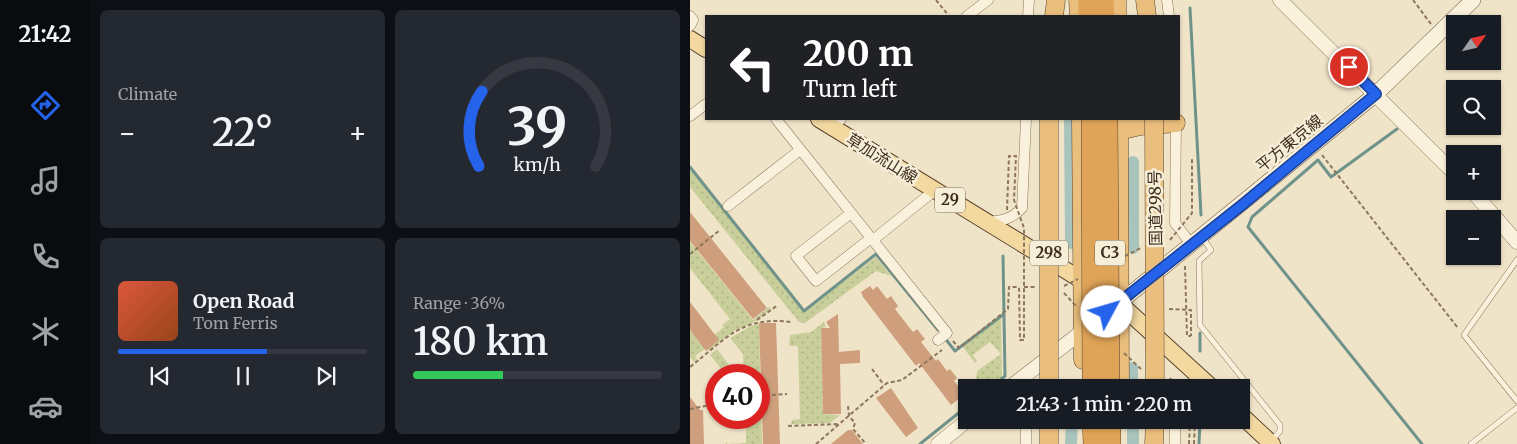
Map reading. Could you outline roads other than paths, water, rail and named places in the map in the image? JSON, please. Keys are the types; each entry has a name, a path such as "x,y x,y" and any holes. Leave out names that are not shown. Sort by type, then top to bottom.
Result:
{"highway":[{"path":"1054,15 1056,0"},
{"path":"1078,0 1079,15"},
{"path":"1088,0 1088,15"},
{"path":"1104,0 1105,15"},
{"path":"1117,0 1117,15"},
{"path":"1144,0 1147,15"},
{"name":"298","path":"1049,120 1049,379"},
{"name":"298","path":"1081,120 1083,379"},
{"name":"C3","path":"1091,120 1092,379"},
{"name":"国道298号","path":"1154,120 1162,379"},
{"path":"1120,379 1115,123 1133,127 1176,121"},
{"name":"C3","path":"1110,379 1115,123"},
{"path":"1049,429 1049,444"},
{"path":"1084,429 1084,444"},
{"path":"1092,429 1093,444"},
{"path":"1111,429 1111,444"},
{"path":"1120,429 1120,444"},
{"path":"1154,444 1155,429"}],"main road":[{"name":"平方東京線","path":"1119,303 1376,94 1473,0"},
{"path":"690,39 705,48"},
{"name":"草加流山線","path":"830,121 935,190 1119,303 1204,379"},
{"path":"1250,423 1271,443"}],"street":[{"path":"968,15 988,0"},
{"path":"1028,0 1028,15"},
{"path":"1168,0 1169,15"},
{"path":"1280,0 1446,165"},
{"path":"690,16 693,20 690,26"},
{"path":"690,116 705,105"},
{"path":"777,120 947,333 941,344"},
{"path":"986,222 1003,221 1015,216 1022,208 1026,120"},
{"path":"1176,121 1174,222 1196,240"},
{"path":"728,206 800,150"},
{"path":"851,213 796,256 816,281 935,190"},
{"path":"1480,200 1517,242"},
{"path":"1021,379 1119,303"},
{"path":"938,444 958,428"},
{"path":"1026,429 1026,444"},
{"path":"1175,429 1175,444"}],"lane":[{"path":"1196,240 1211,250 1199,261 1200,325 1280,424 1280,431 1271,443"},
{"path":"1517,260 1464,335 1517,401"},
{"path":"1470,444 1517,408"}],"waterway":[{"path":"1190,8 1201,215"},
{"path":"1070,120 1071,243"},
{"path":"1397,129 1331,177 1318,160 1252,217 1248,227 1422,444"},
{"path":"1133,162 1133,248"},
{"path":"690,167 804,311 876,254 938,330"},
{"path":"1002,379 1005,376 1003,256"},
{"path":"944,337 955,351 1004,314"},
{"path":"1200,333 1200,351"},
{"path":"1132,368 1132,379"},
{"path":"920,444 958,413"},
{"path":"1071,444 1072,429"},
{"path":"1133,429 1133,444"},
{"path":"1199,444 1200,429"}]}
